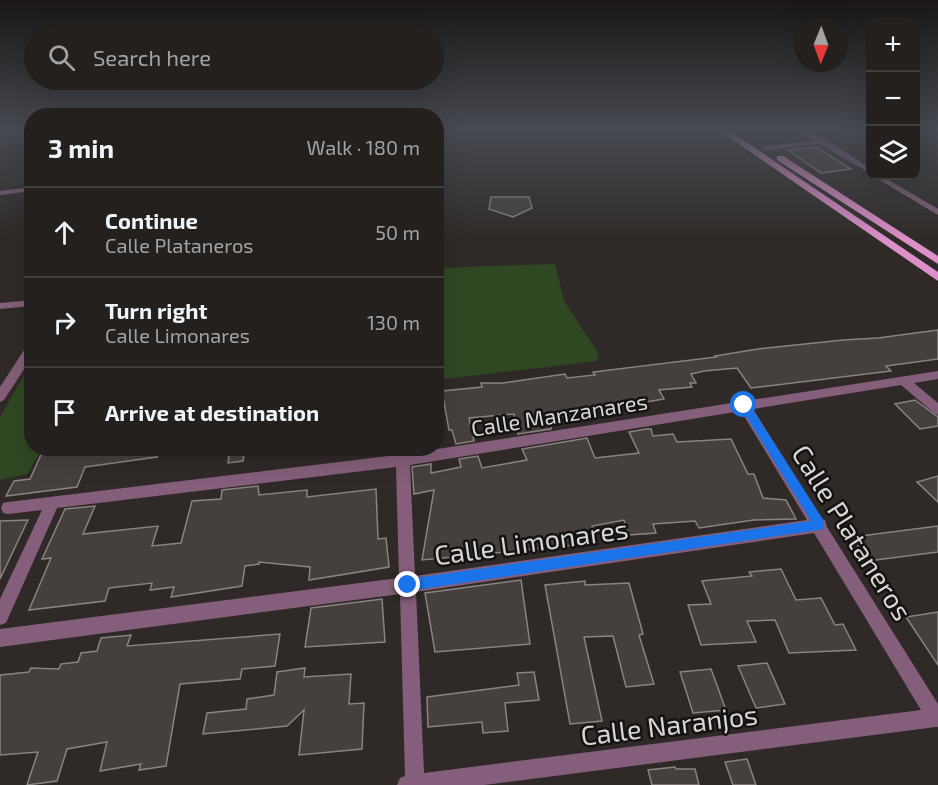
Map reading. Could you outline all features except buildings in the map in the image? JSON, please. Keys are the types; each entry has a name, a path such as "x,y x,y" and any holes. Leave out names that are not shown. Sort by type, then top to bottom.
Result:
{"main road":[{"path":"778,168 938,277"},
{"path":"795,168 938,261"}],"street":[{"path":"884,180 938,213"},
{"path":"0,193 24,190"},
{"path":"0,306 24,304"},
{"path":"0,397 24,360"},
{"name":"Calle Manzanares","path":"444,454 938,375"},
{"path":"903,380 938,410"},
{"name":"Calle Plataneros","path":"744,405 937,717"},
{"name":"Calle Manzanares","path":"8,508 430,456"},
{"path":"405,460 403,462 408,585 411,784"},
{"path":"0,616 53,502"},
{"name":"Calle Limonares","path":"0,638 408,585 820,525"},
{"name":"Calle Naranjos","path":"411,784 937,717"}],"green space":[{"path":"555,264 564,301 598,353 597,361 444,379 444,268"},
{"path":"24,375 24,456 38,456 27,474 0,480 0,417"}],"route":[{"path":"408,585 820,525 744,405"}]}
